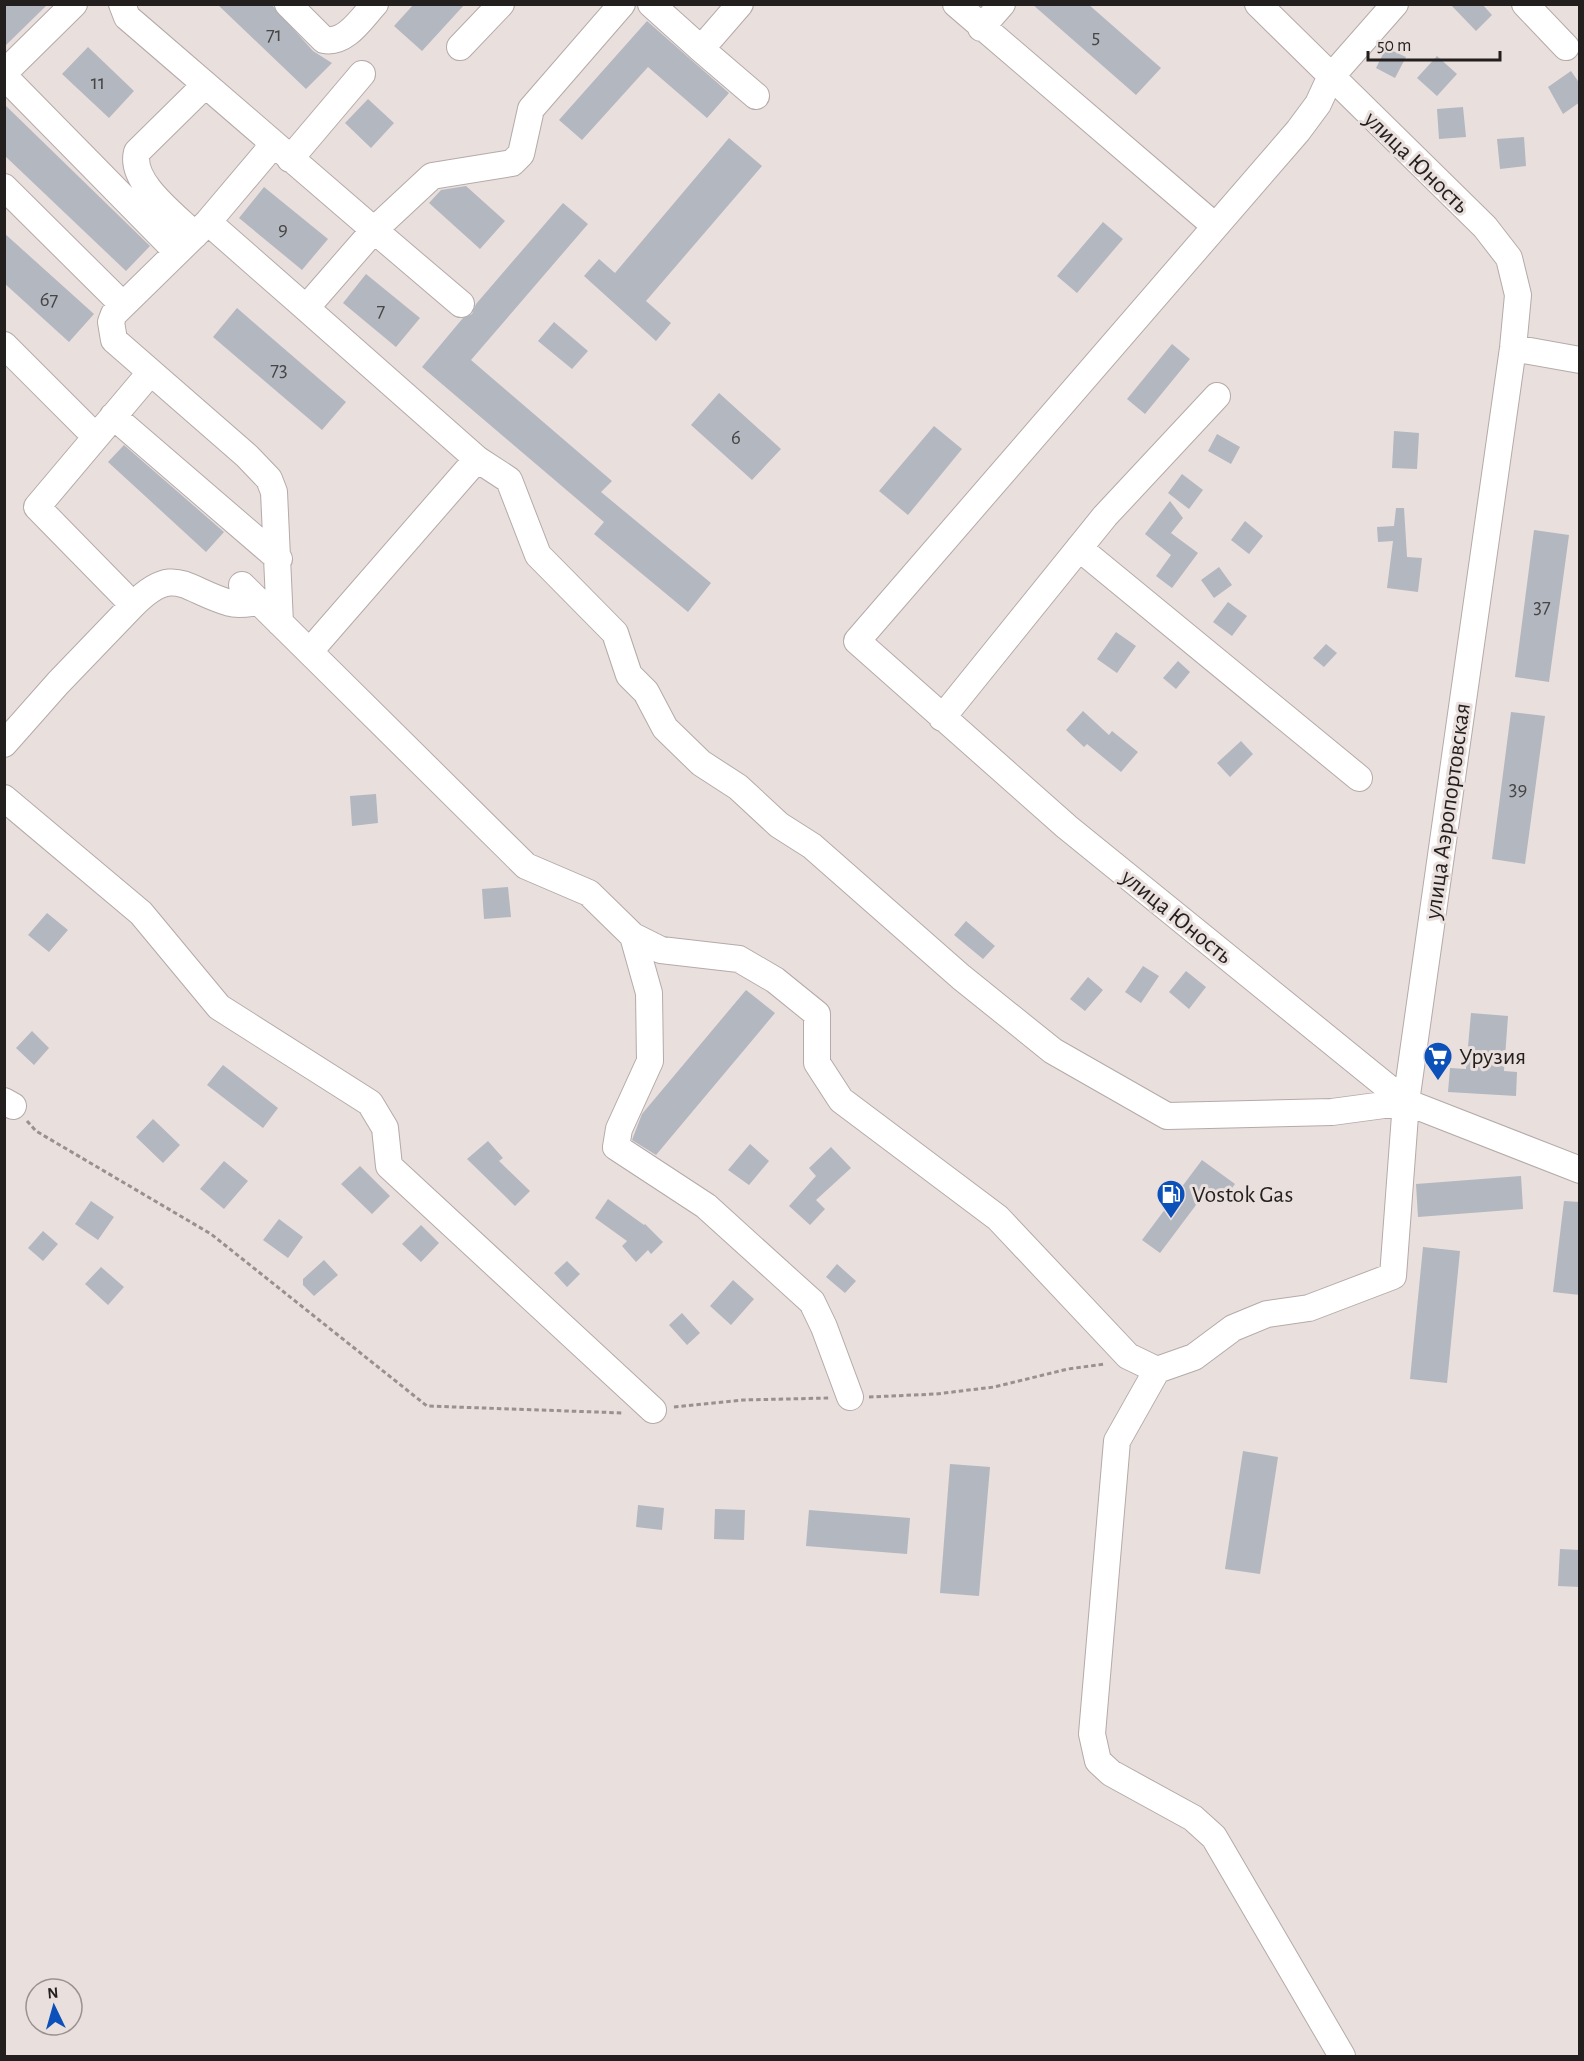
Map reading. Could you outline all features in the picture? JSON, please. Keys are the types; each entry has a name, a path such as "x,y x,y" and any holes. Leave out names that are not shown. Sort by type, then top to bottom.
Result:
{"street":[{"path":"74,4 4,75 193,236 306,308 477,459 509,480 538,555 615,633 630,675 646,692 665,728 700,763 738,787 779,825 812,846 961,977 1053,1051 1167,1116 1332,1112 1406,1102 1580,1170"},
{"path":"122,4 127,16 281,152 461,304"},
{"path":"288,4 324,40 332,42 342,38 362,9"},
{"path":"460,47 501,4"},
{"path":"306,308 374,230 432,176 512,163 521,154 531,110 622,4"},
{"path":"651,4 756,96"},
{"path":"701,49 740,4"},
{"path":"956,4 981,28 1215,226 1298,131 1318,104 1330,78 1388,7"},
{"path":"981,28 1002,4"},
{"name":"улица Юность","path":"1258,4 1330,78 1485,226 1509,258 1518,295 1513,348"},
{"path":"1525,4 1566,47"},
{"path":"280,623 279,559 274,492 269,480 248,456 114,340 111,322 123,305 362,74"},
{"path":"193,236 142,182 135,161 137,152 205,85"},
{"path":"4,187 123,305"},
{"name":"улица Юность","path":"1215,226 857,641 1067,827 1406,1102"},
{"path":"4,345 95,436"},
{"path":"1513,348 1580,360"},
{"name":"улица Аэропортовская","path":"1157,1370 1194,1357 1233,1328 1267,1314 1309,1308 1393,1276 1406,1102 1513,348"},
{"path":"133,605 37,507 150,373"},
{"path":"946,722 1105,516 1217,396"},
{"path":"113,416 279,559"},
{"path":"310,651 477,459"},
{"path":"1079,548 1359,778"},
{"path":"4,744 58,683 150,588 160,584 178,583 233,604 250,593 526,866 589,893 633,936 661,951 739,959 775,980 817,1014 817,1063 841,1100 998,1218 1128,1356 1157,1370 1117,1441 1092,1734 1093,1750 1098,1761 1111,1773 1193,1818 1214,1837 1342,2056"},
{"path":"4,798 141,913 219,1007 370,1103 385,1128 389,1166 652,1410"},
{"path":"633,936 649,993 650,1061 619,1130 616,1147 706,1206 812,1302 850,1397"}],"building":[{"path":"4,4 48,4 4,47"},
{"path":"217,4 271,4 313,51 332,63 306,89"},
{"path":"414,4 465,4 422,51 394,26"},
{"path":"1032,4 1088,4 1161,68 1136,95"},
{"path":"1450,4 1482,4 1492,15 1476,31"},
{"path":"647,21 729,93 707,118 648,67 582,140 559,120"},
{"path":"88,47 134,91 109,118 62,74"},
{"path":"1386,48 1406,57 1395,78 1376,68"},
{"path":"1437,56 1457,74 1437,96 1417,78"},
{"path":"1571,71 1580,84 1580,102 1563,114 1548,87"},
{"path":"368,99 394,123 371,148 345,123"},
{"path":"4,104 150,246 126,271 4,155"},
{"path":"1463,107 1466,137 1439,139 1437,109"},
{"path":"1524,137 1526,166 1500,169 1497,139"},
{"path":"729,138 762,166 646,301 671,323 656,341 584,276 599,259 615,273"},
{"path":"466,186 505,221 480,249 429,203 441,190"},
{"path":"264,187 328,239 302,270 239,218"},
{"path":"563,203 588,224 471,360 612,481 601,492 711,583 688,612 594,534 604,522 422,367 463,318 472,314 476,304"},
{"path":"1103,222 1123,239 1077,293 1057,276"},
{"path":"4,233 94,314 69,342 4,283"},
{"path":"366,274 420,318 396,347 343,303"},
{"path":"237,308 346,402 322,430 213,337"},
{"path":"554,322 588,351 572,369 538,341"},
{"path":"1172,344 1190,359 1145,414 1127,399"},
{"path":"719,393 781,449 752,480 691,425"},
{"path":"934,426 962,449 908,515 879,491"},
{"path":"1394,431 1419,433 1417,469 1392,468"},
{"path":"1217,434 1240,447 1231,464 1208,451"},
{"path":"124,445 224,532 206,552 108,462"},
{"path":"1182,474 1203,490 1189,509 1168,493"},
{"path":"1170,501 1183,518 1171,533 1198,553 1172,588 1156,576 1171,555 1145,534"},
{"path":"1396,508 1404,508 1407,557 1422,558 1418,592 1387,588 1393,541 1378,542 1377,527 1394,526"},
{"path":"1245,521 1263,536 1249,554 1231,540"},
{"path":"1534,530 1569,535 1549,682 1515,677"},
{"path":"1219,567 1232,585 1214,598 1201,580"},
{"path":"1228,602 1247,616 1232,636 1213,622"},
{"path":"1116,632 1136,646 1117,673 1097,659"},
{"path":"1326,644 1337,653 1324,667 1313,658"},
{"path":"1178,661 1190,672 1176,689 1163,678"},
{"path":"1083,711 1109,735 1112,731 1138,752 1121,772 1087,744 1084,747 1066,730"},
{"path":"1511,712 1545,716 1525,864 1492,859"},
{"path":"1241,741 1253,754 1230,777 1217,763"},
{"path":"376,794 378,823 352,826 350,796"},
{"path":"508,887 511,917 484,919 482,889"},
{"path":"47,913 68,930 49,952 28,935"},
{"path":"966,921 995,946 983,959 954,935"},
{"path":"1143,966 1159,976 1141,1003 1125,992"},
{"path":"1186,971 1206,987 1189,1009 1169,992"},
{"path":"1088,977 1103,990 1085,1011 1070,999"},
{"path":"746,990 775,1013 656,1155 632,1140 642,1114"},
{"path":"1471,1013 1508,1016 1504,1071 1517,1072 1516,1096 1448,1092 1450,1068 1466,1069"},
{"path":"32,1031 49,1048 34,1065 16,1048"},
{"path":"223,1065 278,1108 263,1128 207,1085"},
{"path":"153,1119 180,1145 163,1163 136,1137"},
{"path":"488,1141 503,1158 499,1161 530,1191 515,1206 467,1159"},
{"path":"750,1144 769,1161 749,1185 728,1170"},
{"path":"831,1147 851,1168 816,1200 825,1209 810,1225 789,1206 816,1176 809,1168"},
{"name":"Vostok Gas","path":"1202,1160 1235,1184 1223,1200 1208,1189 1160,1253 1142,1240"},
{"path":"224,1161 248,1181 224,1209 200,1189"},
{"path":"360,1166 390,1196 372,1214 341,1184"},
{"path":"1521,1176 1523,1209 1418,1217 1416,1184"},
{"path":"608,1199 645,1224 663,1242 651,1254 648,1250 636,1262 622,1246 627,1241 595,1218"},
{"path":"91,1201 114,1217 98,1240 75,1224"},
{"path":"1564,1201 1580,1202 1580,1295 1553,1292"},
{"path":"279,1219 303,1237 288,1258 263,1240"},
{"path":"421,1225 439,1243 421,1262 402,1244"},
{"path":"43,1231 58,1244 43,1261 28,1248"},
{"path":"1423,1247 1460,1251 1447,1383 1410,1379"},
{"path":"324,1260 338,1275 314,1296 303,1285 303,1279"},
{"path":"567,1261 580,1274 567,1287 554,1273"},
{"path":"837,1264 856,1281 845,1293 826,1277"},
{"path":"101,1267 124,1287 108,1305 85,1284"},
{"path":"733,1280 754,1299 731,1325 710,1306"},
{"path":"682,1313 700,1333 687,1345 669,1325"},
{"path":"1243,1451 1278,1457 1260,1574 1225,1569"},
{"path":"950,1464 990,1467 979,1596 940,1593"},
{"path":"638,1505 664,1508 662,1530 636,1527"},
{"path":"715,1509 745,1510 744,1540 714,1539"},
{"path":"809,1510 910,1518 907,1554 806,1546"},
{"path":"1560,1549 1580,1550 1580,1587 1558,1586"}],"place":[{"name":"Урузия","path":"1438,1082"},
{"name":"Vostok Gas","path":"1171,1220"}]}
